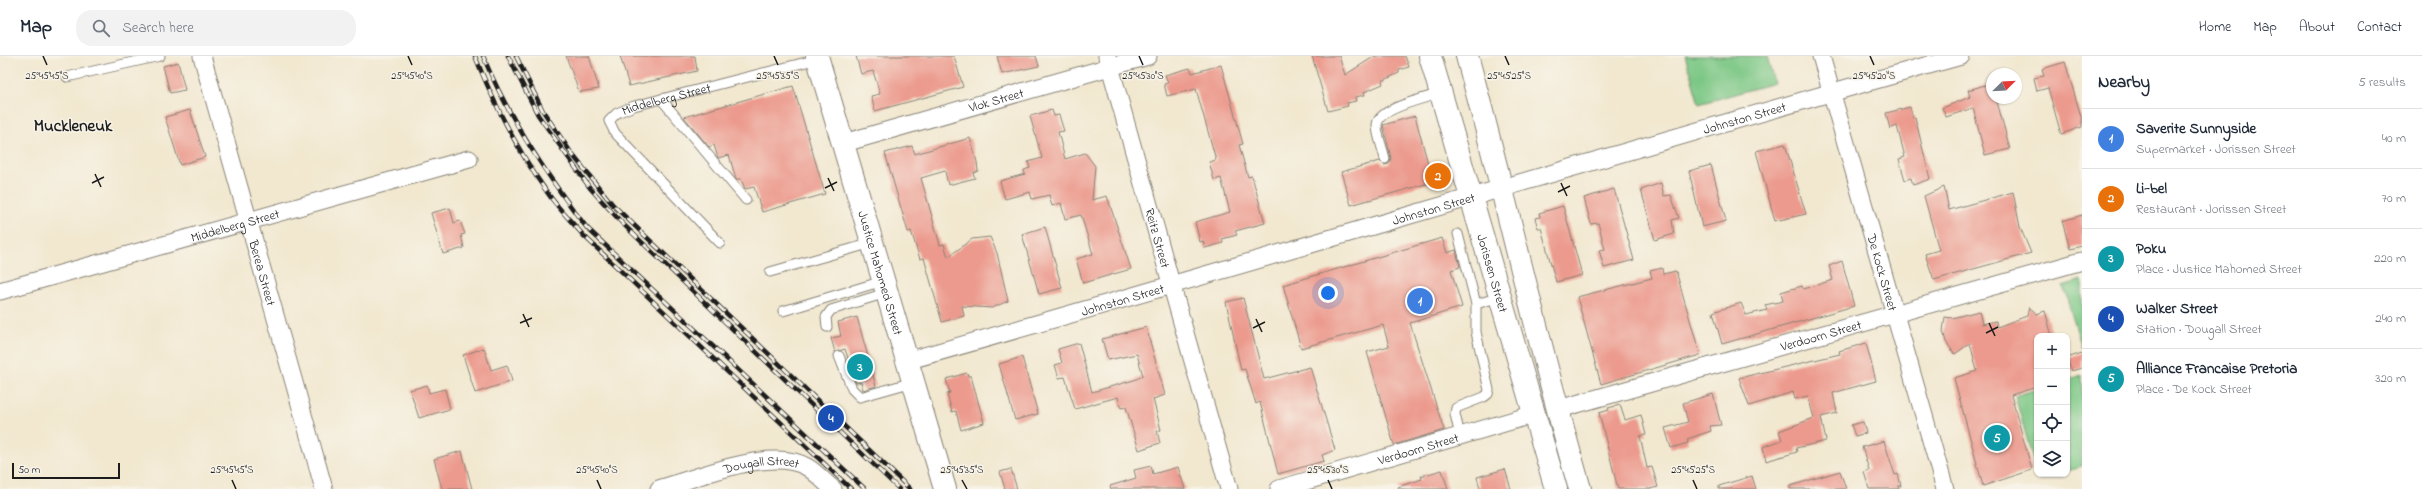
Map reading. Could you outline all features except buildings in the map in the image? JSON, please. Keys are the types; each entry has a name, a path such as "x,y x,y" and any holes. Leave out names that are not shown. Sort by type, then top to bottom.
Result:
{"main road":[{"name":"Jorissen Street","path":"1430,56 1441,93 1489,194 1559,409 1580,489"},
{"name":"Jorissen Street","path":"1467,56 1474,86 1489,194 1506,297 1518,354 1556,489"},
{"name":"Justice Mahomed Street","path":"818,57 844,143 884,287 945,489"},
{"path":"1489,194 1524,335 1524,342 1518,354"}],"street":[{"name":"Berea Street","path":"202,56 324,489"},
{"name":"Vlok Street","path":"844,143 1108,61 1148,56"},
{"name":"De Kock Street","path":"1821,56 1945,489"},
{"name":"Johnston Street","path":"906,361 1173,286 1831,92 1961,56"},
{"name":"Reitz Street","path":"1108,61 1173,286 1229,489"},
{"name":"Middelberg Street","path":"0,291 469,159"},
{"name":"Verdoorn Street","path":"1559,409 2082,261"},
{"name":"Verdoorn Street","path":"1279,489 1535,414"},
{"name":"Dougall Street","path":"659,489 732,467 774,459 791,461 806,466 833,489"}],"lane":[{"path":"67,77 160,56"},
{"name":"Jorissen Street","path":"1440,56 1489,194 1575,489"},
{"name":"Jorissen Street","path":"1462,56 1474,86"},
{"name":"Middelberg Street","path":"720,243 609,125 609,121 612,117 625,109 818,57"},
{"path":"1385,159 1376,127 1381,115 1391,109 1441,93"},
{"path":"661,99 746,200"},
{"path":"1458,234 1476,304 1476,332 1488,394 1456,408 1455,414 1460,436"},
{"path":"770,272 872,243"},
{"path":"783,311 884,287"},
{"path":"827,327 826,318 831,310 884,287"},
{"path":"1476,304 1506,297"},
{"path":"839,356 852,389 860,397 913,382"},
{"path":"1534,378 1566,489"}],"green space":[{"path":"1685,56 1767,56 1774,83 1699,104"},
{"path":"2082,280 2082,348 2063,286"},
{"path":"2082,375 2082,466 2070,469 2070,405 2070,379"},
{"path":"2034,390 2034,464 2015,396"}],"railway":[{"path":"475,56 490,92 517,145 538,179 561,210 583,235 851,489"},
{"path":"483,56 504,102 529,146 557,188 587,228 865,489"},
{"path":"508,56 538,115 590,188 622,223 899,489"},
{"path":"516,56 543,111 572,154 613,205 910,489"}],"place":[{"name":"Li-bel","path":"1438,176"},
{"name":"Saverite Sunnyside","path":"1420,301"},
{"name":"Poku","path":"860,367"},
{"name":"Walker Street","path":"831,418"},
{"name":"Alliance Francaise Pretoria","path":"1997,438"}],"district":[{"name":"Muckleneuk","path":"73,125"}]}
